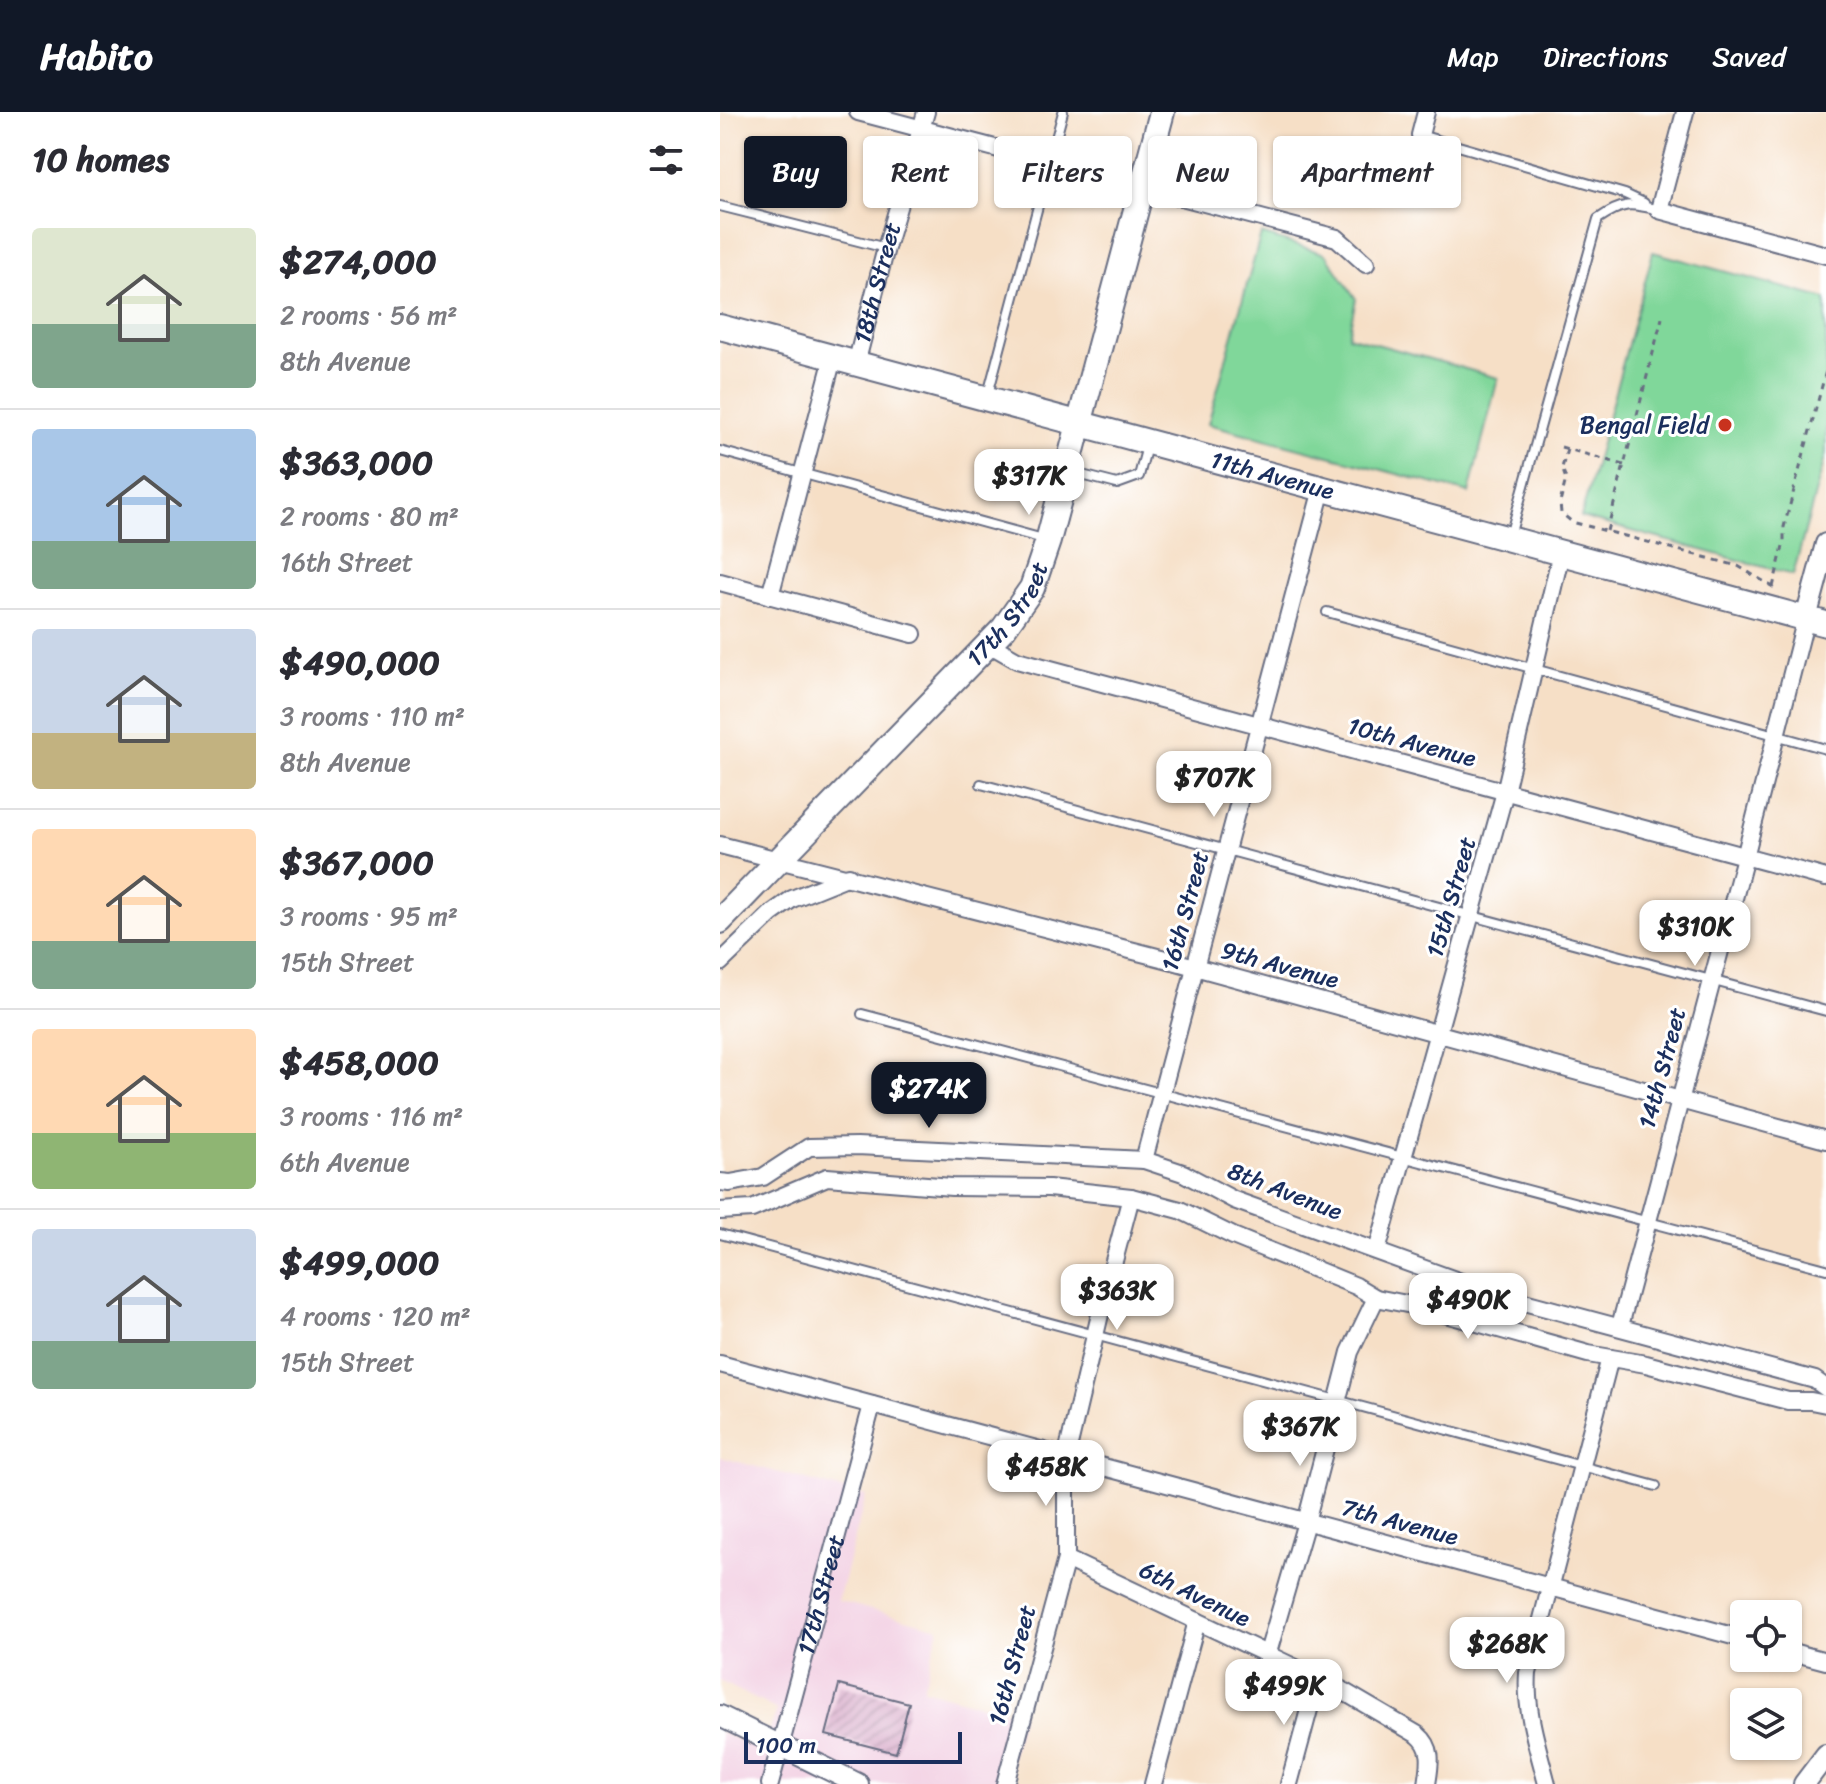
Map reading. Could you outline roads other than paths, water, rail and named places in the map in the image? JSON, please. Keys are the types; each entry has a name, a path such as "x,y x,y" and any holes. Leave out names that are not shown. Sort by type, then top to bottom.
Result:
{"main road":[{"name":"17th Street","path":"780,859 1004,628 1032,588 1048,541 1162,112"},
{"name":"11th Avenue","path":"720,327 1816,621"},
{"path":"720,921 780,859"}],"street":[{"path":"858,112 994,148"},
{"name":"18th Street","path":"770,596 804,474 886,248 926,112"},
{"path":"1420,135 1426,112"},
{"path":"1685,112 1659,210 1826,255"},
{"path":"1132,186 1337,238 1366,264"},
{"name":"16th Street","path":"1144,1160 1322,489"},
{"name":"14th Street","path":"1620,1326 1776,735 1816,621 1826,544"},
{"name":"15th Street","path":"1377,1251 1505,792 1561,553"},
{"path":"720,582 913,634"},
{"name":"10th Avenue","path":"989,644 1017,660 1826,878"},
{"name":"9th Avenue","path":"720,845 1195,967 1826,1140"},
{"path":"720,963 771,914 792,899 849,876"},
{"name":"8th Avenue","path":"720,1182 763,1177 809,1147 857,1146 1144,1160 1183,1173 1234,1200 1494,1294 1815,1380 1826,1388"},
{"path":"720,1211 752,1209 827,1177 952,1187 1049,1188 1131,1197 1180,1210 1233,1236 1356,1286 1376,1298 1788,1401 1826,1404"},
{"path":"1066,1559 1066,1458 1131,1197"},
{"path":"1267,1656 1350,1352 1376,1298"},
{"path":"1547,1784 1526,1692 1528,1673 1610,1358"},
{"name":"7th Avenue","path":"720,1364 1730,1635"},
{"name":"17th Street","path":"770,1784 872,1405"},
{"name":"16th Street","path":"1005,1784 1066,1559"},
{"name":"6th Avenue","path":"1066,1559 1336,1687 1418,1735 1429,1748 1427,1784"},
{"path":"1153,1784 1197,1621"},
{"path":"1802,1655 1826,1661"},
{"path":"1289,1784 1317,1680"},
{"path":"720,1716 858,1784"},
{"path":"1804,1784 1826,1755"}],"lane":[{"path":"1056,136 1063,112"},
{"path":"1420,135 1625,194 1659,210"},
{"path":"1509,539 1598,219 1615,207 1631,203 1659,210"},
{"path":"720,206 886,248"},
{"path":"987,399 1037,208"},
{"path":"1066,471 1117,484 1139,476 1148,442"},
{"path":"720,451 1048,541"},
{"path":"1327,612 1826,749"},
{"path":"981,784 1826,1011"},
{"path":"862,1014 1826,1269"},
{"path":"720,1234 1656,1486"}],"place":[{"name":"Bengal Field","path":"1725,425"}]}
